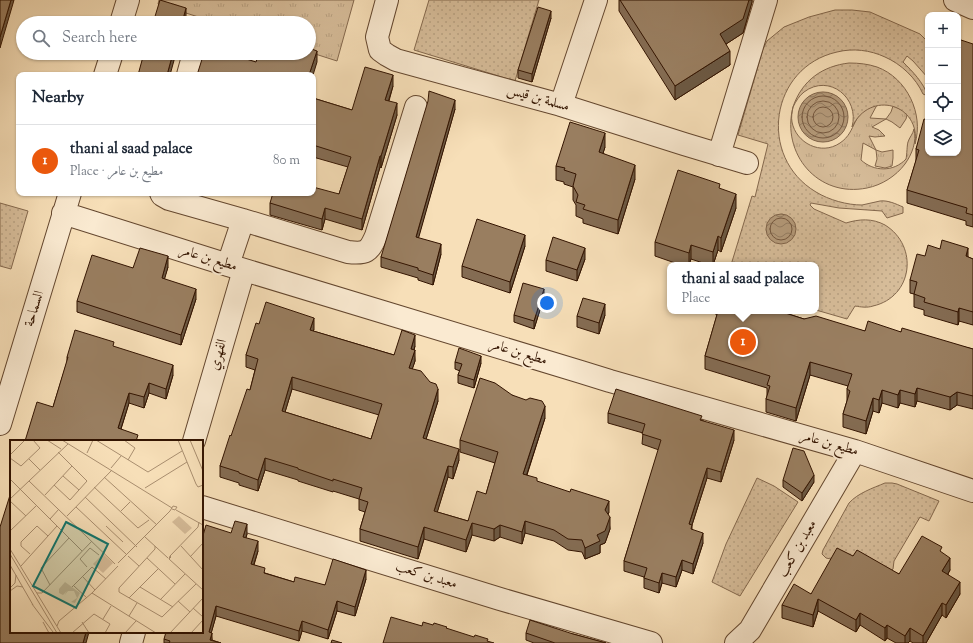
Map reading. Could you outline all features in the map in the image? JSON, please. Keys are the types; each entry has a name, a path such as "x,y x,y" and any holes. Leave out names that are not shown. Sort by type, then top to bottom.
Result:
{"street":[{"path":"123,16 128,0"},
{"name":"مسلمة بن قيس","path":"387,0 377,37 380,50 396,60 556,104 747,163"},
{"path":"556,104 583,0"},
{"path":"556,104 596,0"},
{"path":"719,155 766,0"},
{"path":"955,0 973,8"},
{"path":"107,72 110,60"},
{"path":"189,72 192,60"},
{"path":"164,196 169,199 348,252 360,253 368,250 373,244 416,107"},
{"name":"السماحة","path":"0,424 69,196"},
{"name":"مطيع بن عامر","path":"64,214 236,268 610,381 855,451 973,491"},
{"name":"الفهري","path":"194,440 236,268 243,220"},
{"name":"معبد بن كعب","path":"736,643 750,630 855,451"},
{"name":"معبد بن كعب","path":"203,507 500,599 651,643"},
{"path":"131,643 134,633"}],"green space":[{"path":"159,0 354,0 337,61 316,54 316,16 195,16 158,4"},
{"path":"429,0 539,0 515,81 414,50"},
{"path":"835,10 852,10 870,12 920,34 925,39 925,75 907,56 903,62 921,82 925,89 925,95 912,77 891,60 867,51 843,51 814,61 797,75 785,94 779,114 779,136 785,157 797,177 816,192 832,200 844,203 862,205 878,201 886,201 903,207 903,213 887,218 882,211 839,208 811,203 810,205 814,209 846,223 866,220 875,221 885,225 896,234 903,245 907,257 907,270 903,282 897,292 886,301 873,306 855,306 847,319 819,311 819,262 732,262 752,196 755,197 768,144 738,135 763,49 767,41 784,27 809,17"},
{"path":"849,63 877,67 888,72 905,88 915,109 917,133 915,144 915,130 910,119 902,111 892,106 881,105 870,108 860,115 852,127 853,116 847,98 832,87 823,85 814,87 804,92 793,107 802,89 815,76 831,67"},
{"path":"877,105 870,118 886,119 872,127 879,130 885,136 869,136 876,150 863,143 861,160 872,167 884,169 901,163 906,159 909,139 914,129 915,139 912,152 905,164 888,179 873,187 849,189 833,186 819,179 807,169 798,156 793,141 791,124 792,118 794,129 804,141 818,148 833,147 846,138 862,112"},
{"path":"893,106 902,110 907,115 900,128 886,119"},
{"path":"876,150 882,152 893,150 892,166 885,168 875,166 877,159"},
{"path":"0,203 28,211 11,269 0,266"},
{"path":"757,478 774,486 798,502 740,596 712,582 726,544"},
{"path":"885,483 897,484 939,501 929,521 920,517 894,561 893,569 890,572 826,558 822,554 823,550 849,503 861,494"}],"water":[{"path":"818,92 828,92 841,99 848,112 848,122 841,135 828,142 818,142 809,138 802,131 798,122 798,112 802,103 809,96"},
{"path":"781,214 792,218 796,229 792,240 781,244 770,240 766,229 770,218"}],"building":[{"path":"0,0 11,0 0,37"},
{"path":"160,0 186,8 184,16 155,16"},
{"path":"620,0 749,0 743,19 720,34 730,51 675,86"},
{"path":"538,7 551,11 532,74 518,70"},
{"path":"961,40 973,44 973,215 966,213 967,208 907,190 919,150 916,149 924,119 925,156 961,156"},
{"path":"142,60 171,60 168,72 139,72"},
{"path":"202,60 250,60 256,62 257,60 314,60 310,72 198,72"},
{"path":"365,67 393,75 385,100 397,103 362,219 325,208 322,219 270,203 272,196 316,196 316,188 339,194 351,157 316,146 316,99 352,110"},
{"path":"429,91 455,100 416,237 441,244 433,275 418,270 418,268 381,257 428,101"},
{"path":"570,122 605,133 599,152 635,165 618,220 583,209 585,205 576,202 578,195 573,186 576,174 564,170 565,168 556,166"},
{"path":"678,170 720,184 719,188 736,194 721,238 718,236 713,252 691,245 689,253 655,242"},
{"path":"477,219 525,235 510,282 462,266"},
{"path":"553,237 585,248 577,270 546,260"},
{"path":"942,240 968,248 966,256 973,259 973,312 959,308 958,312 924,302 925,298 914,294 917,282 910,280 917,254 925,256 928,245 940,249"},
{"path":"140,248 168,256 162,278 196,289 181,335 77,301 92,255 133,268"},
{"path":"523,283 544,289 534,321 514,315"},
{"path":"583,298 605,304 599,323 577,316"},
{"path":"266,302 314,318 310,330 394,355 402,330 415,335 411,349 415,350 409,368 421,371 430,382 436,384 438,389 423,438 459,449 453,467 448,466 434,511 468,521 477,491 486,494 498,452 460,440 480,378 495,383 512,395 526,400 530,398 542,401 545,406 523,474 537,478 537,481 570,492 571,489 609,501 605,510 610,517 605,531 597,535 600,541 585,548 582,540 568,539 554,530 525,521 522,532 500,525 494,529 472,523 466,540 424,527 418,547 360,529 368,502 359,499 362,488 333,479 333,481 265,458 258,480 220,466 247,389 250,390 258,359 246,355 256,323 259,324","holes":["292,377 382,404 371,439 282,411"]},
{"path":"717,314 788,314 804,319 816,316 865,331 868,321 901,332 902,328 973,349 973,396 957,392 950,397 917,388 915,394 900,390 898,395 882,390 879,400 873,398 866,421 843,414 850,391 847,389 852,374 810,362 796,408 766,399 770,386 767,385 770,376 705,356"},
{"path":"75,330 114,342 113,346 173,365 166,389 149,383 144,397 129,393 118,428 138,435 136,440 25,440 37,402 53,407"},
{"path":"459,348 481,356 474,380 458,375 462,364 455,362"},
{"path":"616,389 702,416 700,420 734,430 721,472 707,468 689,524 692,525 691,529 703,533 693,564 682,560 676,577 662,573 659,583 644,578 647,568 624,561 661,440 642,434 645,424 608,413"},
{"path":"793,448 804,451 814,475 802,493 783,480"},
{"path":"10,495 10,633 86,633 83,643 0,643 0,527"},
{"path":"235,521 247,524 243,537 258,541 251,564 265,568 264,573 294,582 295,577 325,585 333,559 366,570 355,607 337,601 328,630 302,621 299,631 216,606 209,632 212,633 210,640 221,643 169,643 170,641 164,639 166,633 203,633 203,536 206,525 231,533"},
{"path":"922,536 942,547 940,551 950,558 942,571 960,582 946,605 942,603 923,636 910,628 905,636 887,625 885,628 860,613 856,620 818,599 813,615 782,605 794,584 811,594 837,548 853,556 857,550 899,574"},
{"path":"391,617 422,626 423,622 433,625 434,623 474,637 475,635 488,639 487,641 494,643 383,643"},
{"path":"530,620 606,643 555,643 526,633"},
{"path":"332,640 342,643 331,643"}],"place":[{"name":"thani al saad palace","path":"743,342"}]}
